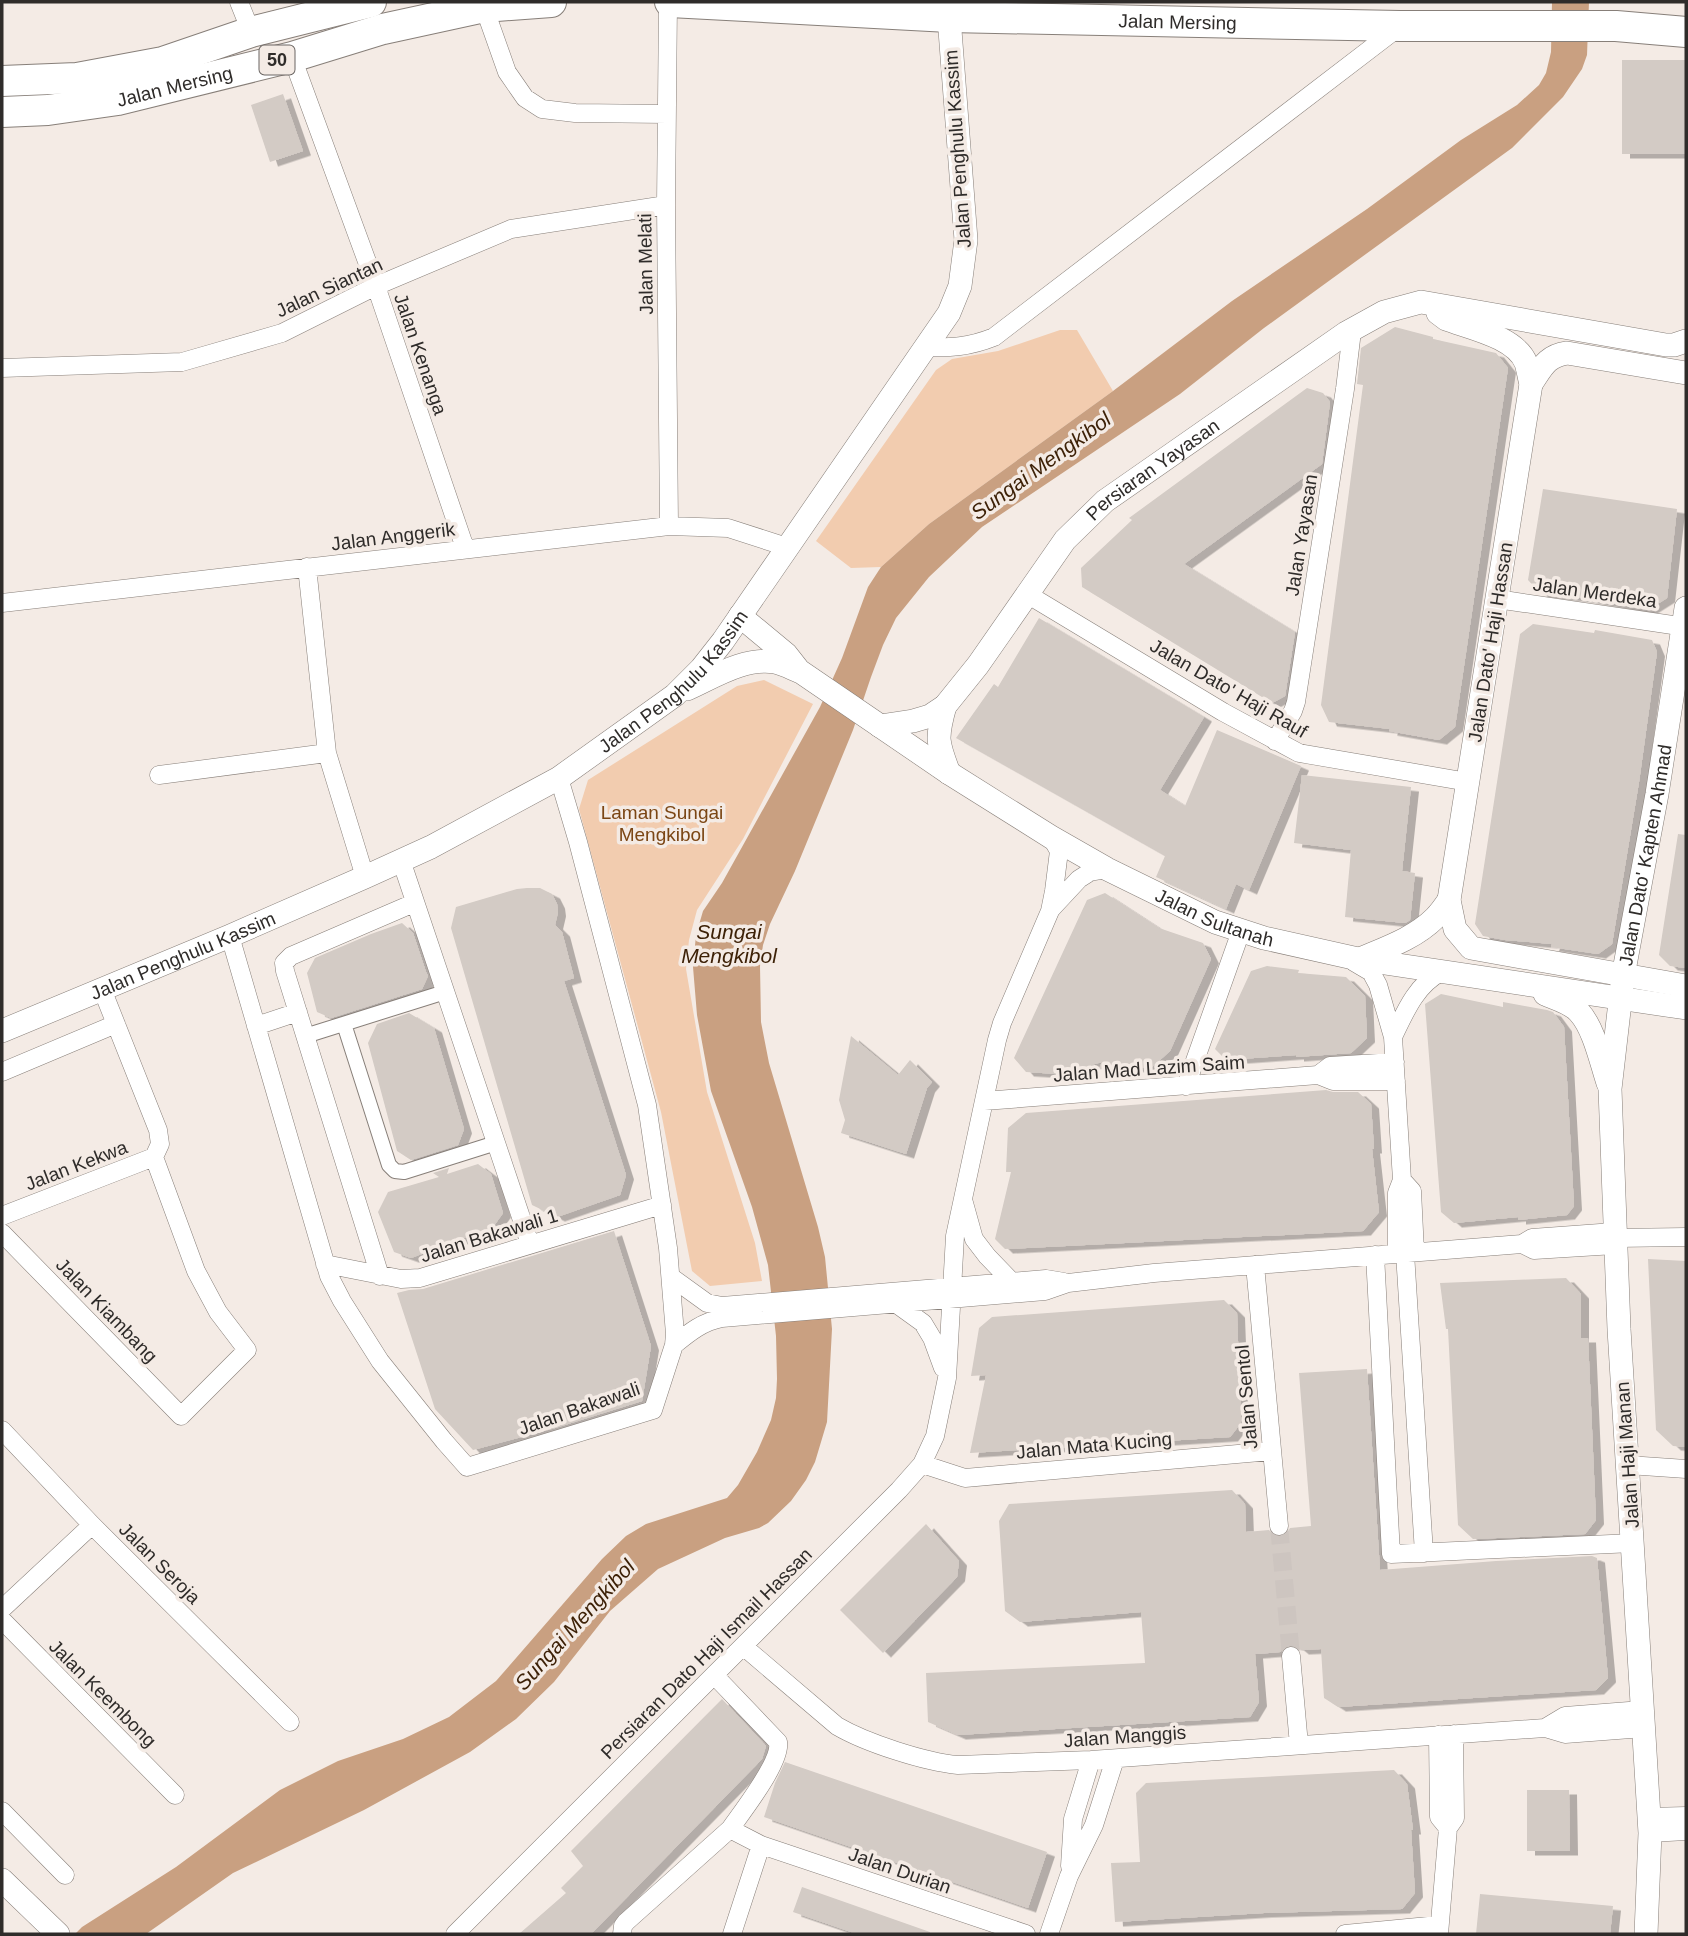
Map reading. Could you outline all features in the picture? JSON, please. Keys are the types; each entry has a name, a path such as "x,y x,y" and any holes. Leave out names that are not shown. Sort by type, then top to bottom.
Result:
{"highway":[{"name":"Jalan Mersing","path":"2,80 76,78 163,62 251,32 371,2"},
{"name":"Jalan Mersing","path":"2,112 48,110 118,100 292,57 383,29 484,7 551,2"},
{"name":"Jalan Mersing","path":"669,2 949,17 1400,26 1616,26 1686,32"}],"street":[{"path":"239,2 251,32"},
{"name":"Jalan Melati","path":"669,2 666,205 669,526"},
{"path":"484,7 507,72 525,98 541,109 575,113 667,114"},
{"name":"Jalan Penghulu Kassim","path":"2,1031 230,936 431,847 559,778 675,695 710,658 949,313 960,286 966,240 949,17"},
{"path":"924,348 958,348 994,337 1400,26"},
{"name":"Jalan Kenanga","path":"292,57 376,286 465,548"},
{"name":"Jalan Siantan","path":"2,368 182,362 282,333 376,286 511,229 666,205"},
{"path":"1421,302 1446,319 1506,341 1525,361 1531,384"},
{"name":"Persiaran Yayasan","path":"880,726 914,721 930,716 945,706 978,665 1065,540 1104,501 1352,331 1384,312 1421,302 1666,345 1686,341"},
{"name":"Jalan Yayasan","path":"1275,741 1296,702 1352,331"},
{"path":"1531,384 1550,359 1567,353 1686,373"},
{"name":"Jalan Dato' Haji Hassan","path":"1449,900 1531,384"},
{"name":"Jalan Anggerik","path":"2,603 669,526 728,528 787,547"},
{"path":"307,567 327,753 365,877"},
{"name":"Jalan Dato' Haji Rauf","path":"1027,594 1275,741 1309,756 1468,782"},
{"name":"Jalan Merdeka","path":"1497,599 1685,621"},
{"name":"Jalan Sultanah","path":"740,616 786,654 801,672"},
{"name":"Jalan Dato' Kapten Ahmad","path":"1621,986 1657,794 1685,621"},
{"name":"Jalan Sultanah","path":"675,695 742,665 778,663 801,672 949,773 1052,837 1107,869 1205,917 1241,931 1351,958 1508,981 1686,986"},
{"name":"Persiaran Yayasan","path":"945,706 938,733 939,749 949,773"},
{"path":"159,775 327,753"},
{"name":"Jalan Bakawali","path":"230,936 329,1276 380,1361 443,1441 467,1467 653,1410 675,1334 662,1205 647,1105 559,778"},
{"path":"1050,911 1059,851 1052,837"},
{"path":"401,860 530,1244"},
{"path":"1050,911 1079,879 1090,872 1107,869"},
{"path":"1351,958 1394,945 1416,933 1435,919 1449,900"},
{"name":"Jalan Sultanah","path":"1449,900 1455,929 1471,948 1621,986 1686,1008"},
{"path":"380,1276 284,963 290,956 415,904"},
{"name":"Persiaran Dato Haji Ismail Hassan","path":"454,1934 922,1464 935,1436 947,1378 954,1236 1002,1023 1050,911"},
{"path":"1186,1086 1241,931"},
{"path":"1351,958 1371,972 1394,1037 1402,1180 1412,1191 1406,1253 1424,1552"},
{"path":"1394,1037 1409,1004 1431,977 1441,972"},
{"path":"1508,981 1564,1001 1578,1011 1588,1026 1610,1089"},
{"name":"Jalan Haji Manan","path":"1621,986 1610,1089 1619,1329 1649,1825 1646,1934"},
{"name":"Jalan Kekwa","path":"2,1216 154,1157 160,1144 158,1130 102,989"},
{"path":"305,1036 444,992"},
{"path":"256,1026 298,1012"},
{"name":"Jalan Penghulu Kassim","path":"2,1072 116,1024"},
{"path":"344,1024 389,1165 395,1171 404,1172 496,1143"},
{"path":"1318,1076 1330,1066 1395,1062"},
{"path":"1318,1076 1333,1081 1396,1081"},
{"name":"Jalan Mad Lazim Saim","path":"984,1101 1318,1076"},
{"name":"Jalan Kiambang","path":"2,1233 181,1416 247,1350 218,1312 196,1271 154,1157"},
{"path":"963,1199 974,1239 1012,1282"},
{"name":"Jalan Bakawali 1","path":"325,1264 380,1276 420,1278 662,1205"},
{"path":"951,1293 1045,1291 1068,1283 1154,1273 1375,1255 1522,1244 1534,1250 1615,1239 1686,1237"},
{"path":"1375,1255 1391,1554 1633,1543"},
{"name":"Jalan Sentol","path":"1255,1265 1279,1526"},
{"path":"671,1277 722,1312"},
{"path":"674,1345 722,1312 890,1301 1046,1279 1068,1283"},
{"path":"890,1301 923,1323 932,1338 947,1378"},
{"name":"Jalan Seroja","path":"2,1430 92,1525 290,1722"},
{"name":"Jalan Mata Kucing","path":"922,1464 965,1478 1272,1451"},
{"path":"1628,1465 1686,1469"},
{"path":"2,1609 92,1525"},
{"name":"Jalan Keembong","path":"2,1620 175,1795"},
{"name":"Jalan Manggis","path":"743,1646 837,1726 852,1735 942,1764 984,1766 1115,1759 1545,1728 1565,1716 1643,1719"},
{"path":"1291,1656 1299,1745"},
{"path":"622,1934 626,1922 730,1829 778,1754 778,1742 714,1675"},
{"path":"1345,1934 1439,1930 1448,1828 1455,1818 1446,1735"},
{"path":"1049,1934 1069,1876 1094,1825 1115,1759"},
{"path":"1069,1876 1073,1819 1091,1760"},
{"path":"2,1811 65,1875"},
{"path":"1649,1825 1686,1816"},
{"path":"1649,1825 1686,1831"},
{"name":"Jalan Durian","path":"730,1829 761,1845 1027,1934"},
{"path":"732,1934 761,1845"},
{"path":"2,1880 53,1930"}],"green space":[{"path":"1060,330 1077,330 1113,391 929,524 881,567 851,568 816,541 936,370 952,359 998,351"},
{"name":"Laman Sungai Mengkibol","path":"764,680 813,704 743,839 697,910 689,940 686,969 707,1092 755,1243 762,1281 710,1286 692,1271 661,1112 579,809 588,780 737,686"}],"water":[{"name":"Sungai Mengkibol","path":"1552,2 1589,2 1587,55 1582,69 1563,97 1512,148 1264,328 1180,394 982,527 929,577 896,618 795,871 770,924 760,966 761,1022 769,1063 818,1227 825,1257 832,1329 827,1422 815,1462 791,1501 759,1528 725,1538 658,1569 610,1611 554,1682 516,1719 470,1752 364,1810 233,1873 146,1934 75,1934 176,1867 280,1790 338,1761 403,1739 449,1717 496,1681 602,1559 626,1536 646,1524 727,1498 738,1485 771,1420 776,1398 776,1336 768,1265 752,1207 711,1091 697,1015 693,967 696,935 703,911 722,883 820,707 842,658 868,587 881,567 929,524 1232,301 1367,209 1461,140 1517,105 1539,85 1546,73 1551,52"}],"building":[{"path":"1622,60 1686,60 1686,154 1622,154"},
{"path":"283,94 303,151 270,162 251,105"},
{"path":"1395,327 1433,339 1496,353 1508,368 1455,727 1439,740 1389,731 1390,729 1329,722 1321,705 1363,385 1357,384 1361,348"},
{"path":"1307,388 1323,393 1330,402 1322,464 1184,564 1295,632 1285,696 1272,703 1082,587 1081,568 1132,520 1129,518"},
{"path":"1543,489 1677,509 1667,598 1648,610 1540,593 1528,580"},
{"path":"1039,618 1204,717 1160,790 1185,806 1217,730 1301,766 1249,890 1236,884 1226,909 1156,877 1165,856 956,738 994,684 998,687"},
{"path":"1533,624 1594,633 1595,630 1652,640 1657,652 1612,944 1598,954 1551,947 1552,944 1483,936 1475,924 1520,634"},
{"path":"1302,775 1411,787 1402,871 1415,873 1410,920 1405,923 1345,917 1351,850 1294,843"},
{"path":"1678,834 1686,835 1686,968 1670,966 1659,955"},
{"path":"527,888 540,888 552,894 557,904 555,925 562,932 574,978 564,981 626,1175 620,1195 557,1217 532,1205 451,928 456,907"},
{"path":"1105,893 1159,928 1203,943 1211,959 1170,1051 1152,1067 1099,1069 1102,1062 1058,1074 1026,1072 1014,1058 1087,900"},
{"path":"402,923 413,933 428,976 422,989 331,1018 317,1012 307,973 315,958"},
{"path":"1267,966 1299,970 1298,973 1346,977 1365,996 1367,1038 1351,1053 1226,1060 1215,1049 1251,971"},
{"path":"1441,994 1503,1007 1503,1002 1547,1010 1553,1012 1564,1027 1574,1206 1567,1215 1454,1223 1441,1212 1425,1004"},
{"path":"409,1013 434,1028 464,1129 458,1145 411,1160 397,1151 368,1043 377,1024"},
{"path":"851,1036 898,1075 910,1060 932,1082 927,1088 906,1154 841,1133 845,1120 839,1100"},
{"path":"1326,1090 1358,1092 1371,1104 1372,1149 1379,1212 1363,1231 1005,1249 995,1239 1011,1172 1006,1172 1008,1128 1026,1113"},
{"path":"478,1164 491,1174 503,1213 493,1227 411,1258 394,1252 378,1212 388,1192 439,1177 433,1173 449,1168 447,1174"},
{"path":"614,1231 651,1346 642,1401 473,1450 435,1409 397,1293 423,1289"},
{"path":"1648,1259 1686,1261 1686,1447 1673,1446 1656,1430"},
{"path":"1566,1278 1581,1294 1581,1338 1588,1338 1596,1520 1585,1534 1473,1539 1458,1525 1448,1329 1440,1283"},
{"path":"1224,1300 1237,1313 1241,1423 1230,1437 970,1453 986,1375 971,1376 979,1328 992,1317"},
{"path":"1367,1369 1380,1570 1496,1561 1592,1556 1597,1558 1608,1678 1596,1690 1338,1707 1324,1698 1321,1649 1301,1650 1291,1645 1285,1646 1280,1652 1255,1654 1259,1702 1250,1717 958,1735 928,1722 926,1673 1145,1663 1141,1612 1020,1622 1005,1611 999,1521 1009,1504 1232,1490 1245,1504 1246,1532 1269,1530 1279,1537 1286,1535 1290,1528 1311,1526 1299,1373"},
{"path":"926,1524 959,1561 957,1577 883,1653 840,1610"},
{"path":"722,1699 766,1746 762,1759 591,1934 519,1934 566,1893 561,1888 583,1866 571,1851"},
{"path":"785,1762 1047,1852 1028,1908 764,1817"},
{"path":"1394,1770 1407,1784 1413,1830 1415,1893 1402,1909 1264,1913 1115,1922 1111,1863 1140,1862 1136,1793 1146,1783"},
{"path":"1527,1790 1569,1790 1570,1851 1527,1851"},
{"path":"802,1887 930,1934 857,1934 793,1912"},
{"path":"1480,1894 1613,1906 1610,1934 1476,1934"}],"tunnel":[{"path":"1279,1526 1291,1656"}]}
